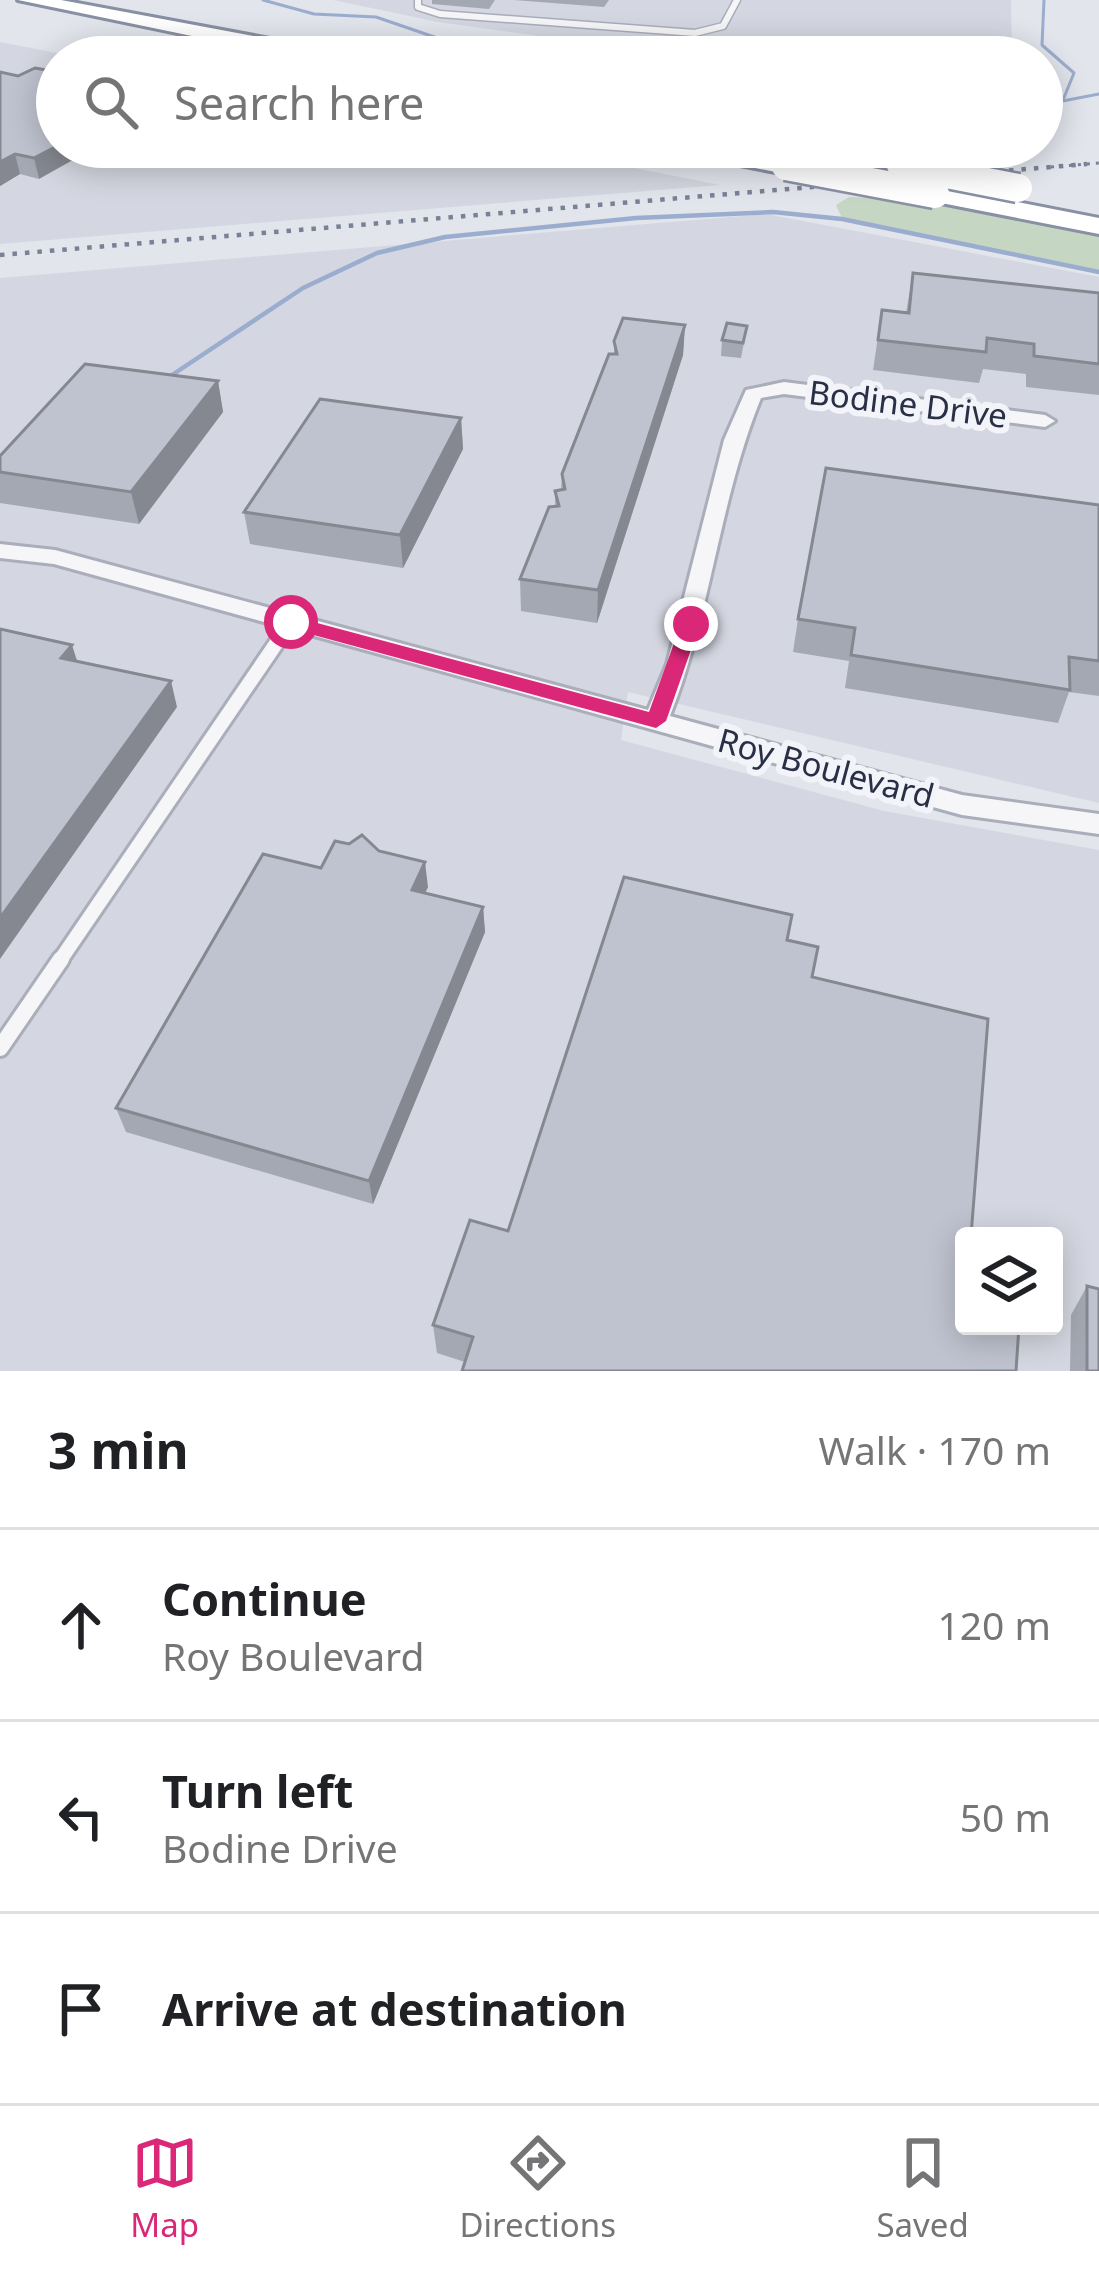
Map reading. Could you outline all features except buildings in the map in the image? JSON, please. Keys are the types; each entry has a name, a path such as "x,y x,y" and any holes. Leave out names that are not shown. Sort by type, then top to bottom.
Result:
{"highway":[{"path":"25,10 131,36"},
{"path":"25,10 193,36"},
{"path":"839,168 935,194 1099,226"},
{"path":"915,168 1099,202"}],"street":[{"name":"Bodine Drive","path":"656,721 691,624 734,440 753,394 784,388 1045,421"},
{"name":"Roy Boulevard","path":"0,551 56,557 962,805 1099,824"}],"lane":[{"path":"418,0 418,8 440,14 695,33 723,26 737,0"},
{"path":"0,1048 291,622"}],"shaded area":[{"path":"333,0 1011,0 1012,36 540,36 438,22"},
{"path":"0,42 36,49 36,168 635,168 720,185 0,244"},
{"path":"766,214 1099,277 1099,803 628,692 621,740 884,811 1099,850 1099,1371 0,1371 0,278"}],"green space":[{"path":"849,197 926,200 1099,235 1099,271 842,218 836,205"}],"waterway":[{"path":"263,0 314,14 376,17 431,36"},
{"path":"1042,36 1044,0"},
{"path":"1063,63 1074,73 1063,100"},
{"path":"1063,101 1099,94"},
{"path":"169,377 303,288 377,253 445,237 636,218 773,212 842,219 1099,272"}],"railway":[{"path":"1087,164 1099,163"},
{"path":"1063,166 1087,164"},
{"path":"1063,166 1087,164"},
{"path":"0,255 1039,168"}],"route":[{"path":"291,622 656,721 691,624"}]}
